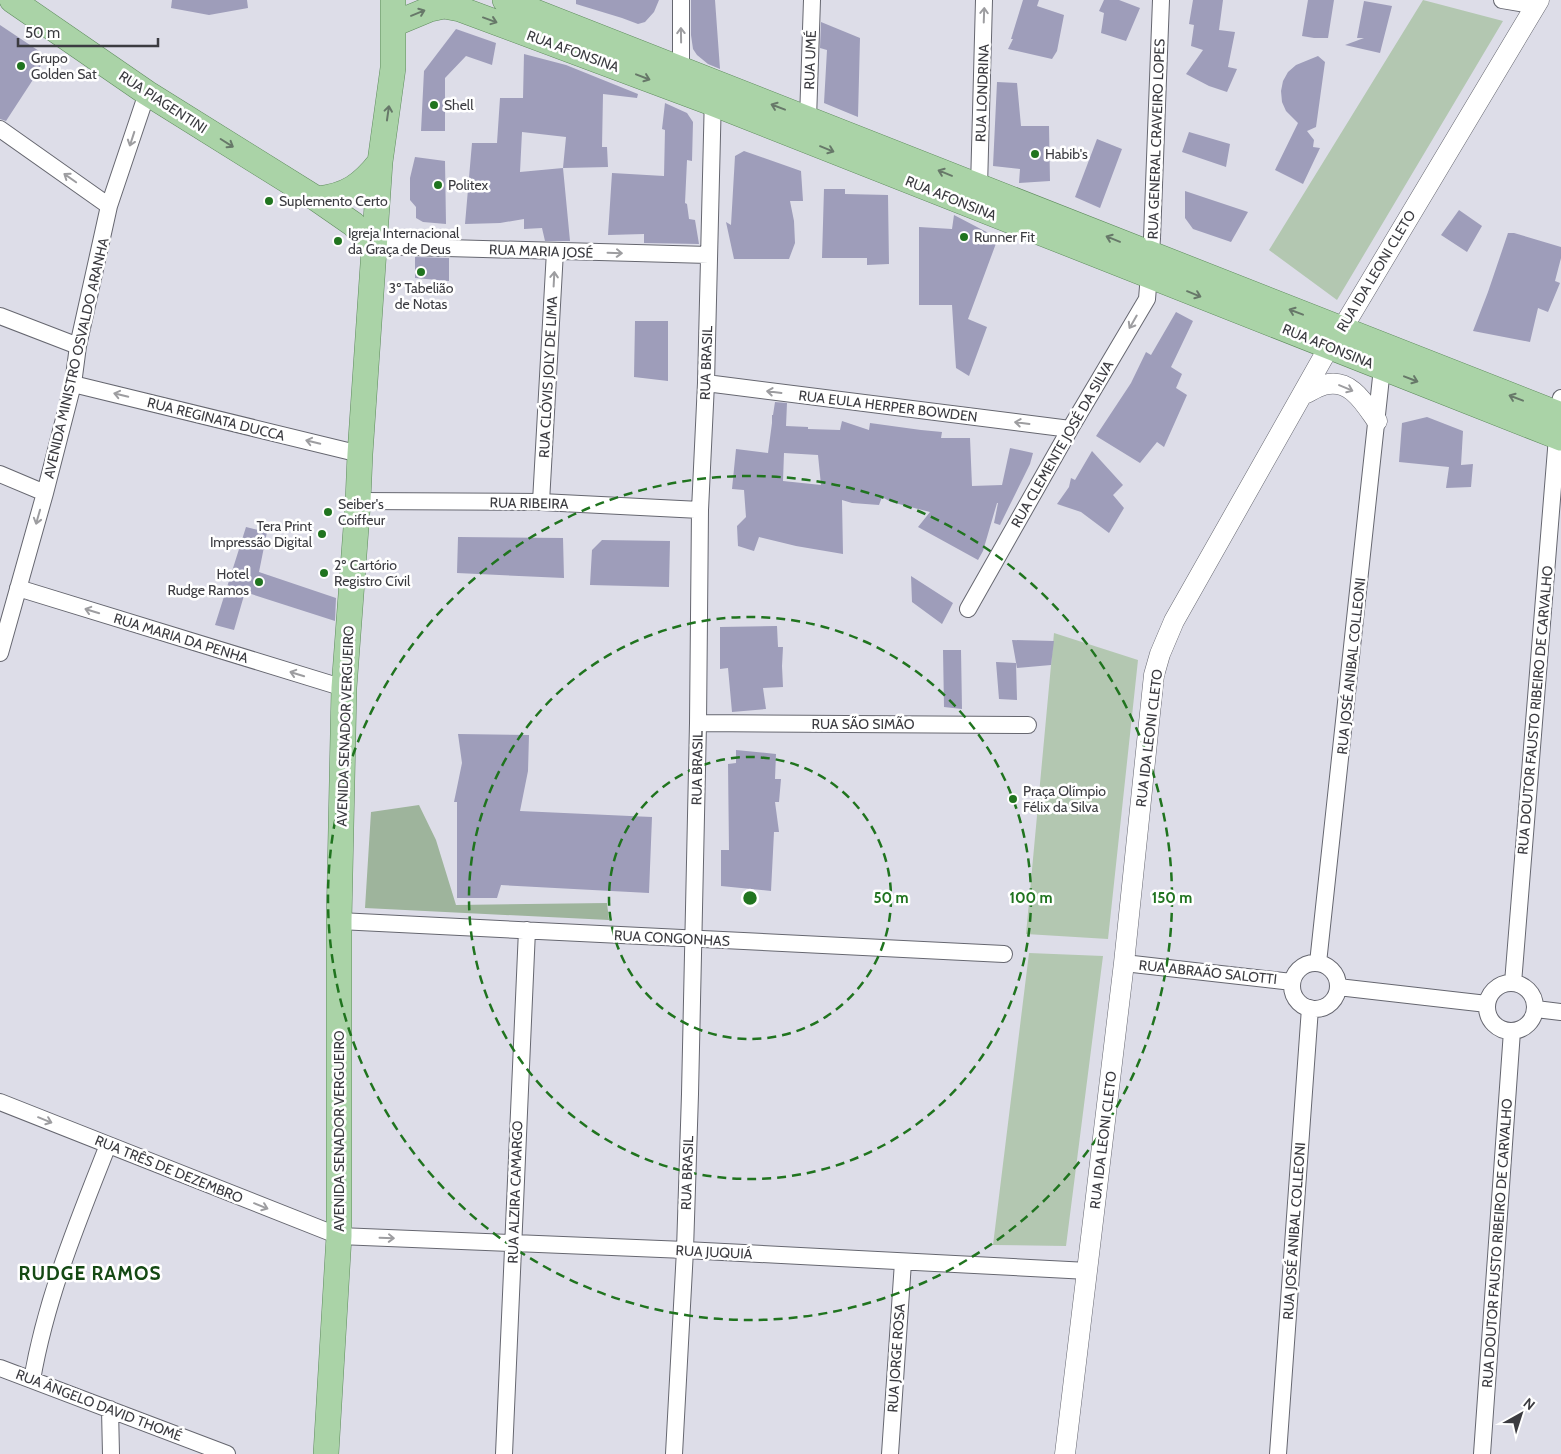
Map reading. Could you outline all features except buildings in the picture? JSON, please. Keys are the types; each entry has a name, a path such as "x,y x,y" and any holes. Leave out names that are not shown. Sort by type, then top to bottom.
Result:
{"main road":[{"name":"RUA PIAGENTINI","path":"12,0 147,93 317,199 353,224 374,246"},
{"name":"RUA AFONSINA","path":"505,0 681,69 713,93 1336,338 1559,420"},
{"name":"RUA AFONSINA","path":"394,12 444,6 460,9 713,93 808,119 979,186 1150,266"},
{"name":"AVENIDA SENADOR VERGUEIRO","path":"326,1454 339,1236 339,920 344,688 380,162 393,68 394,12"},
{"path":"317,199 346,193 370,175 380,162"},
{"name":"RUA AFONSINA","path":"1336,338 1382,368 1559,420"}],"street":[{"path":"680,0 681,69"},
{"name":"RUA UMÉ","path":"808,119 812,0"},
{"name":"RUA LONDRINA","path":"979,186 984,0"},
{"name":"RUA GENERAL CRAVEIRO LOPES","path":"1150,266 1161,0"},
{"path":"1502,0 1538,3"},
{"name":"RUA IDA LEONI CLETO","path":"1065,1454 1124,963 1154,675 1160,654 1174,622 1302,395 1538,3"},
{"name":"AVENIDA MINISTRO OSVALDO ARANHA","path":"0,653 45,493 73,384 78,346 110,206 147,93"},
{"name":"RUA BRASIL","path":"674,1454 685,1250 694,939 700,510 706,383 713,93"},
{"path":"0,129 110,206"},
{"name":"RUA MARIA JOSÉ","path":"374,246 709,255"},
{"name":"RUA CLÓVIS JOLY DE LIMA","path":"541,502 555,251"},
{"name":"RUA CLEMENTE JOSÉ DA SILVA","path":"968,609 1146,299 1150,266"},
{"path":"0,316 78,346"},
{"name":"RUA JOSÉ ANIBAL COLLEONI","path":"1318,963 1382,368"},
{"name":"RUA EULA HERPER BOWDEN","path":"706,383 1070,430"},
{"name":"RUA REGINATA DUCCA","path":"73,384 360,454"},
{"path":"1302,395 1324,385 1344,386 1353,390 1377,421"},
{"name":"RUA DOUTOR FAUSTO RIBEIRO DE CARVALHO","path":"1513,983 1559,420"},
{"path":"0,474 45,493"},
{"name":"RUA RIBEIRA","path":"358,501 541,502 700,510"},
{"name":"RUA MARIA DA PENHA","path":"18,588 344,688"},
{"name":"RUA SÃO SIMÃO","path":"698,723 1028,725"},
{"name":"RUA CONGONHAS","path":"339,920 1004,954"},
{"name":"RUA ALZIRA CAMARGO","path":"504,1454 527,930"},
{"name":"RUA ABRAÃO SALOTTI","path":"1124,963 1292,982"},
{"path":"1318,963 1331,970 1335,975 1338,987 1335,997 1325,1006 1310,1008 1304,1006 1294,996 1292,982 1301,967 1318,963"},
{"path":"1513,983 1527,988 1532,994 1536,1009 1530,1022 1519,1030 1512,1031 1496,1026 1491,1020 1487,1004 1493,991 1499,986 1513,983"},
{"path":"1338,987 1487,1004"},
{"name":"RUA JOSÉ ANIBAL COLLEONI","path":"1278,1454 1310,1008"},
{"path":"1536,1009 1561,1012"},
{"name":"RUA DOUTOR FAUSTO RIBEIRO DE CARVALHO","path":"1482,1454 1512,1031"},
{"name":"RUA TRÊS DE DEZEMBRO","path":"0,1102 339,1236"},
{"path":"32,1380 36,1354 45,1319 67,1247 108,1145"},
{"name":"RUA JUQUIÁ","path":"339,1236 685,1250 1088,1271"},
{"name":"RUA JORGE ROSA","path":"890,1454 902,1262"},
{"name":"RUA ÂNGELO DAVID THOMÉ","path":"0,1368 226,1454"},
{"path":"110,1409 111,1454"}],"green space":[{"path":"1423,0 1503,21 1337,300 1269,250"},
{"path":"1054,633 1138,660 1108,939 1026,934"},
{"path":"419,805 436,840 456,905 607,903 609,920 365,908 371,812"},
{"path":"1029,953 1103,956 1066,1246 993,1245"}],"place":[{"name":"Grupo Golden Sat","path":"21,66"},
{"name":"Shell","path":"434,105"},
{"name":"Habib's","path":"1035,154"},
{"name":"Politex","path":"438,185"},
{"name":"Suplemento Certo","path":"269,201"},
{"name":"Runner Fit","path":"964,237"},
{"name":"Igreja Internacional da Graça de Deus","path":"338,241"},
{"name":"3º Tabelião de Notas","path":"421,272"},
{"name":"Seiber's Coiffeur","path":"328,512"},
{"name":"Tera Print Impressão Digital","path":"322,534"},
{"name":"2º Cartório Registro Cívil","path":"324,573"},
{"name":"Hotel Rudge Ramos","path":"259,582"},
{"name":"Praça Olímpio Félix da Silva","path":"1013,799"}],"district":[{"name":"RUDGE RAMOS","path":"90,1273"}]}
